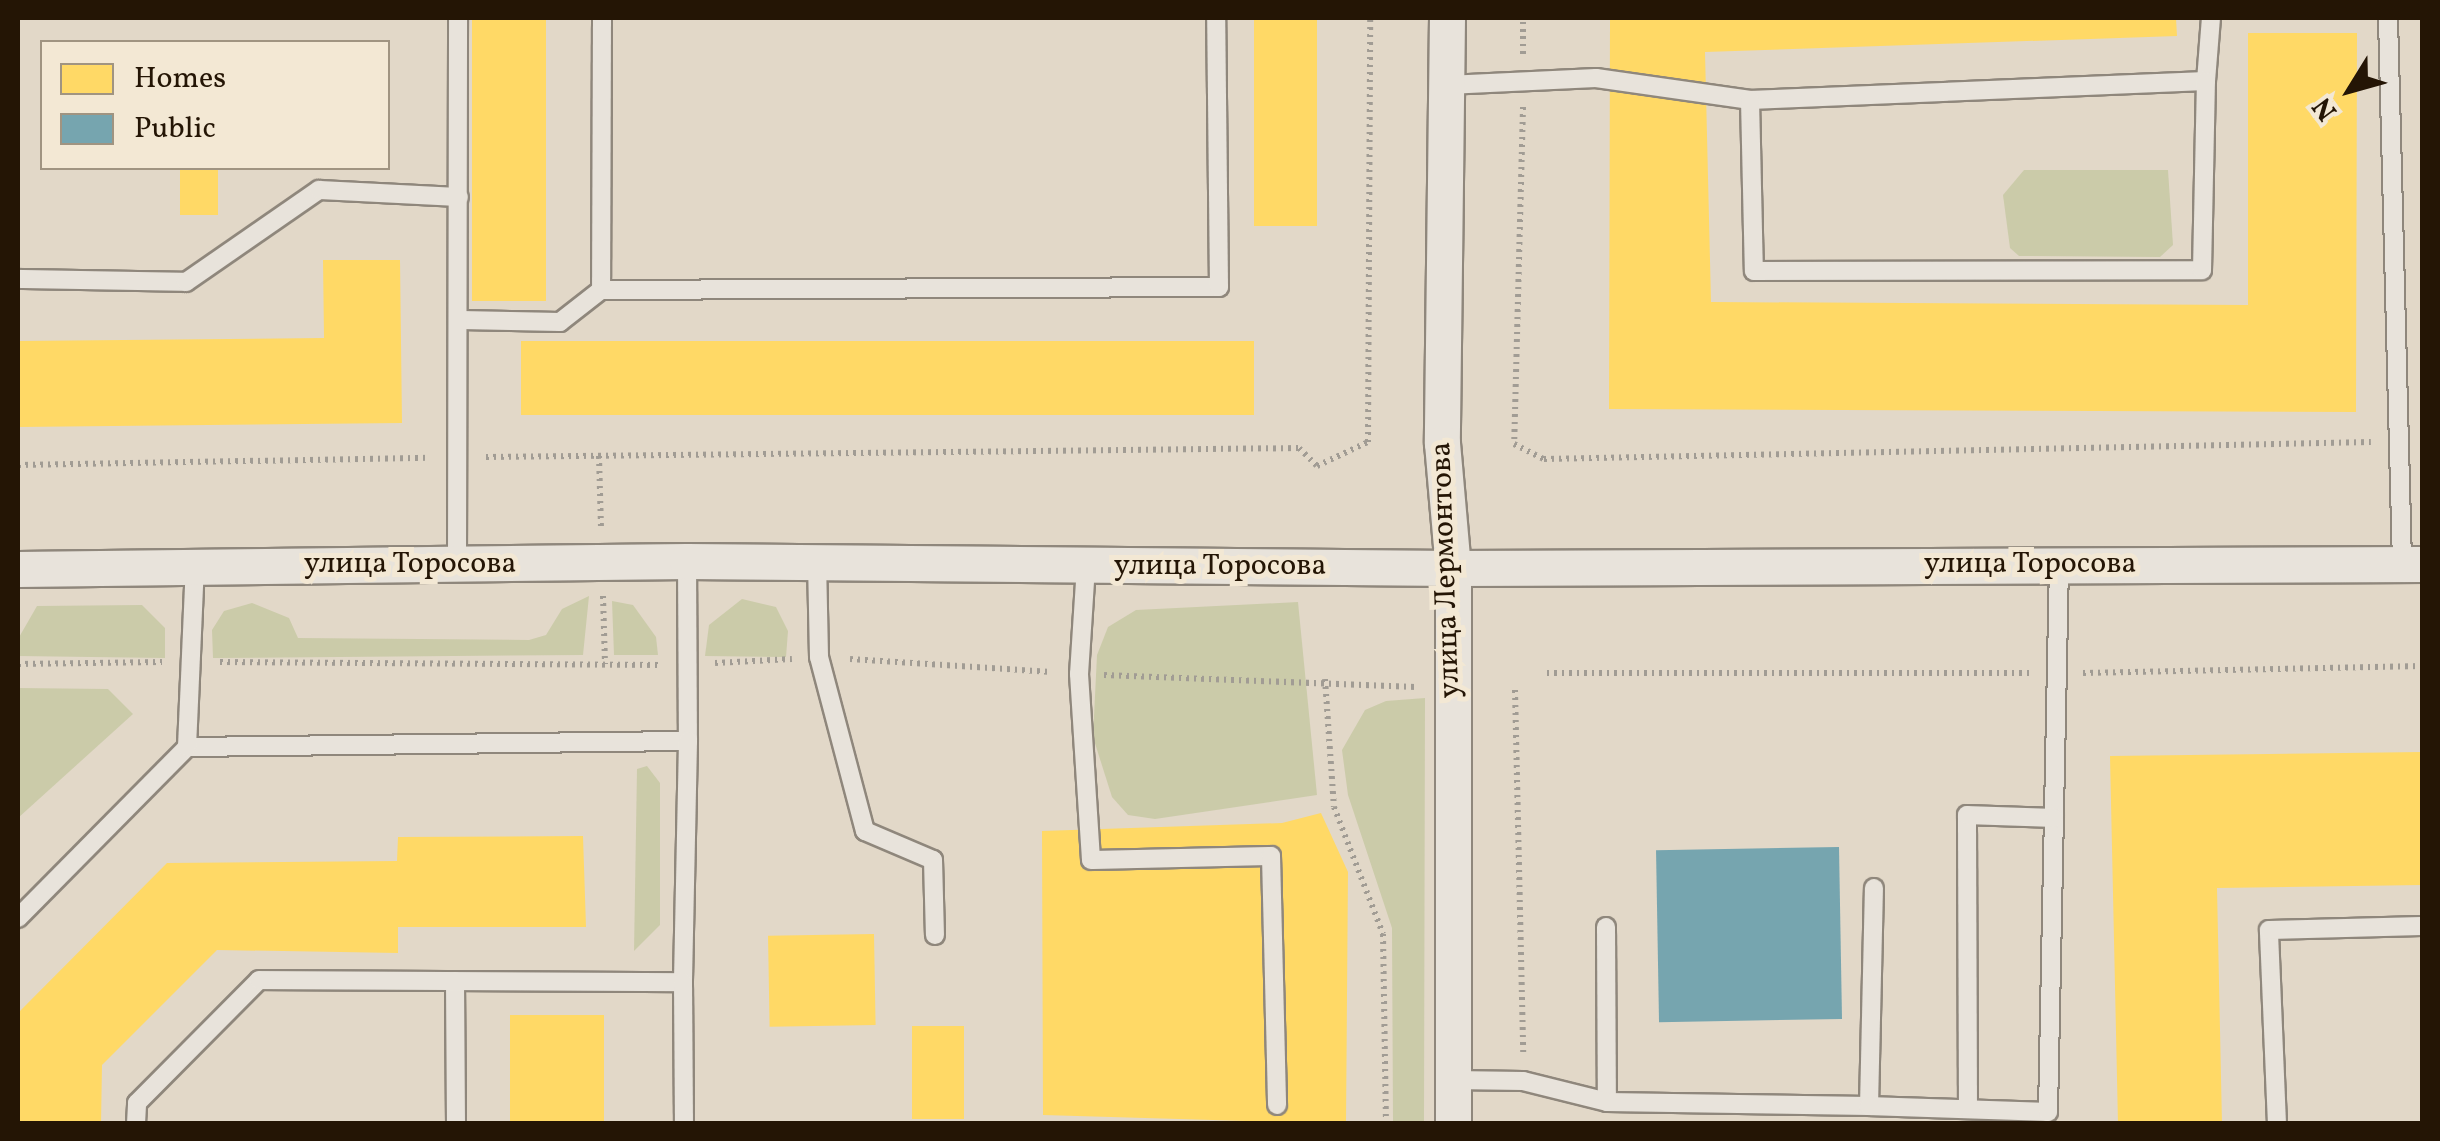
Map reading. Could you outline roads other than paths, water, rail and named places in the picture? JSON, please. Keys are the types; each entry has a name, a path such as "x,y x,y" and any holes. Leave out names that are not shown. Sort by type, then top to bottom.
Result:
{"street":[{"name":"улица Лермонтова","path":"1447,18 1442,443 1453,568 1453,1124"},
{"name":"улица Торосова","path":"18,569 686,560 1453,568 2412,564"}],"lane":[{"path":"457,562 461,320 458,18"},
{"path":"600,290 602,18"},
{"path":"461,320 560,322 600,290 1219,287 1216,18"},
{"path":"1750,100 1754,271 2202,270 2211,18"},
{"path":"2388,18 2402,442 2412,564"},
{"path":"1447,85 1596,78 1750,100 2206,80"},
{"path":"18,279 186,282 318,190 459,197"},
{"path":"684,1124 686,560"},
{"path":"817,562 819,657 866,831 933,860 935,935"},
{"path":"1453,1080 1524,1082 1607,1102 1968,1109 2048,1118 2059,563"},
{"path":"18,918 187,747 195,566"},
{"path":"1086,566 1079,674 1090,860 1271,856 1277,1105"},
{"path":"187,747 688,741"},
{"path":"1968,1109 1968,815 2054,818"},
{"path":"1869,1106 1874,888"},
{"path":"2277,1124 2269,930 2422,926"},
{"path":"1606,927 1607,1102"},
{"path":"136,1124 136,1102 258,980 683,982"},
{"path":"456,981 456,1124"}]}
